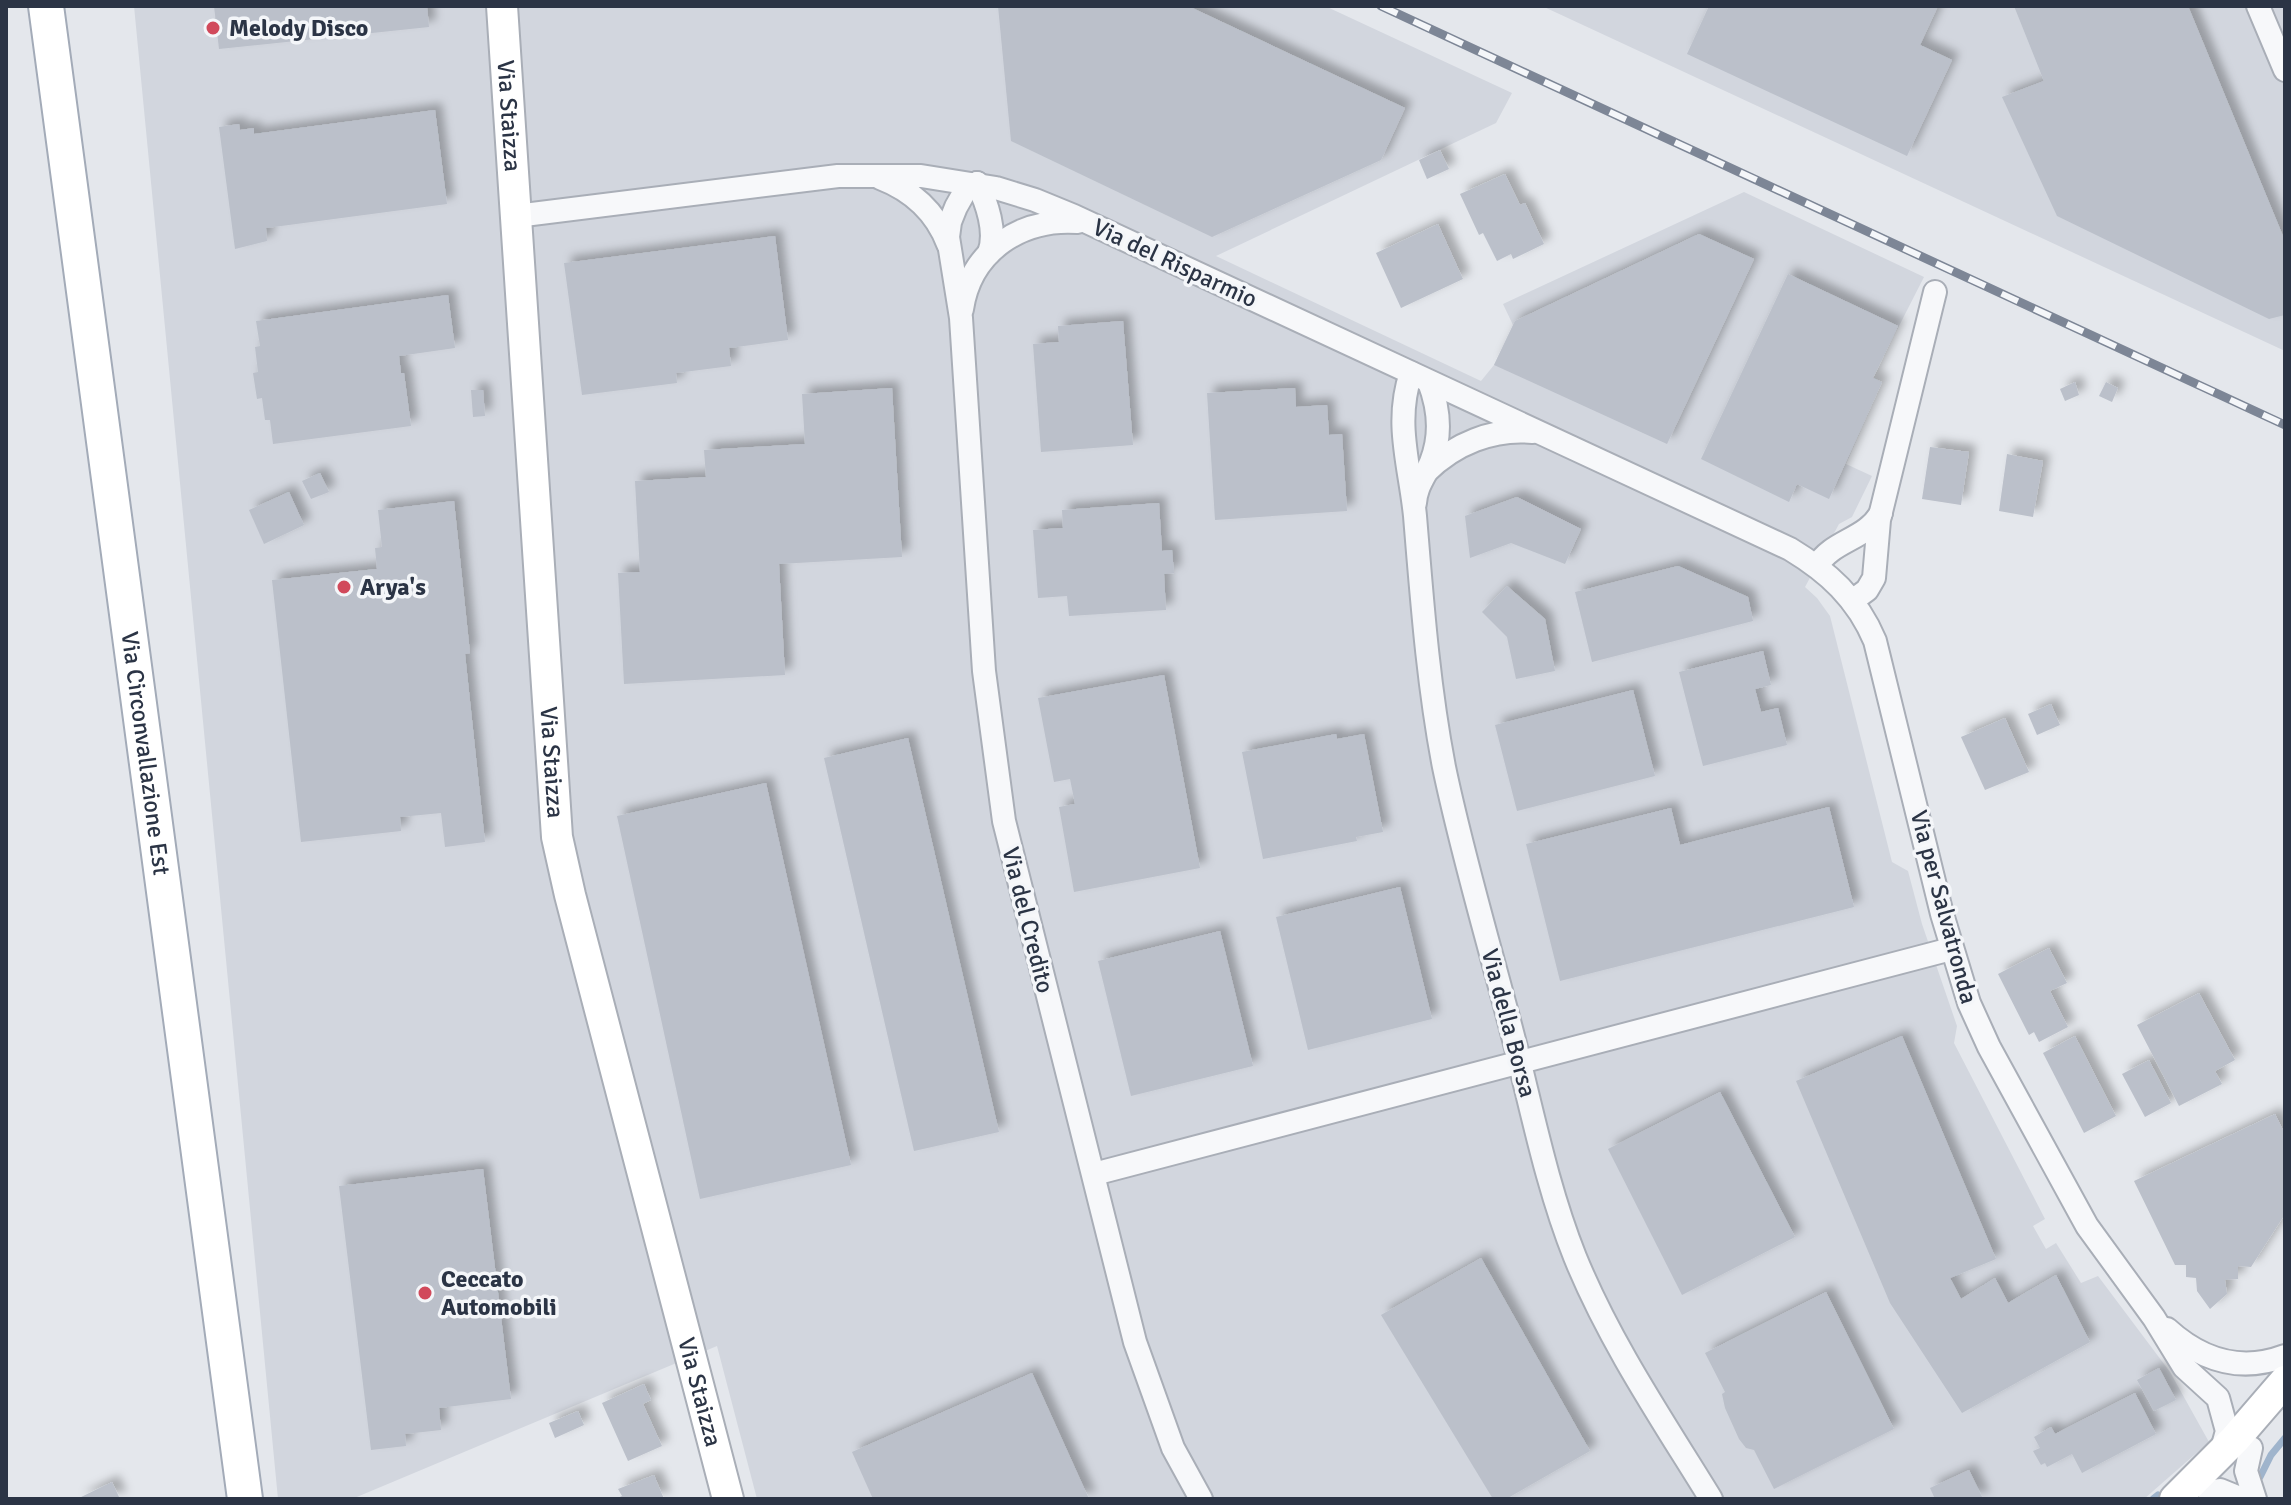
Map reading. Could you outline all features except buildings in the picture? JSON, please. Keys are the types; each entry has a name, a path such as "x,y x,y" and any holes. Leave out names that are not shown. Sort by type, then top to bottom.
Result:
{"main road":[{"name":"Via Circonvallazione Est","path":"46,6 245,1499"}],"street":[{"name":"Via Staizza","path":"502,6 553,796 560,852 728,1499"},
{"path":"2258,6 2285,70"},
{"name":"Via del Credito","path":"871,175 898,186 923,204 949,248"},
{"name":"Via del Risparmio","path":"516,216 799,179 921,176 977,183 1035,200 1087,222 1790,549"},
{"path":"977,183 991,228 989,253"},
{"name":"Via del Credito","path":"977,183 965,191 948,227 961,318 983,660 997,779 1016,875 1135,1342 1173,1448 1201,1499"},
{"name":"Via del Credito","path":"961,318 967,289 989,253 1002,240 1028,227 1063,221 1087,222"},
{"path":"1852,601 1867,590 1874,578 1876,536 1935,292"},
{"name":"Via della Borsa","path":"1414,512 1417,490 1434,454 1439,424 1437,406 1420,377 1403,404 1402,434 1414,512 1424,628 1444,767 1520,1063 1557,1205 1585,1280 1617,1342 1711,1499"},
{"path":"1425,474 1443,458 1474,440 1510,431 1545,434"},
{"path":"1817,566 1830,550 1872,526 1883,509"},
{"name":"Via per Salvatronda","path":"1790,549 1836,580 1871,633 1951,949 1978,1024 2087,1226 2154,1318 2184,1367 2218,1398 2227,1431 2220,1454"},
{"path":"1094,1174 1951,949"},
{"name":"Via per Salvatronda","path":"2154,1318 2189,1347 2217,1361 2249,1364 2285,1356"},
{"path":"2175,1499 2285,1381"},
{"path":"2205,1496 2251,1448 2285,1397"},
{"path":"2251,1448 2246,1471 2255,1499"},
{"path":"2205,1496 2220,1490 2242,1499"}],"shaded area":[{"path":"134,6 1325,6 1512,93 1496,123 1216,256 1481,381 1494,365 1513,325 1503,304 1744,192 1924,277 1873,377 1882,382 1846,464 1872,476 1852,517 1839,524 1805,587 1830,616 1892,862 1908,871 1922,924 1957,1026 1954,1043 2045,1219 2033,1226 2046,1249 2056,1243 2081,1283 2098,1276 2170,1372 2209,1442 2144,1499 757,1499 717,1346 352,1499 278,1499"},
{"path":"1542,6 2285,6 2285,351"}],"waterway":[{"path":"2260,1477 2271,1455 2285,1438"},
{"path":"2153,1499 2158,1495"}],"railway":[{"path":"1381,6 2285,425"}],"place":[{"name":"Melody Disco","path":"213,28"},
{"name":"Arya's","path":"344,587"},
{"name":"Ceccato Automobili","path":"425,1293"}]}
